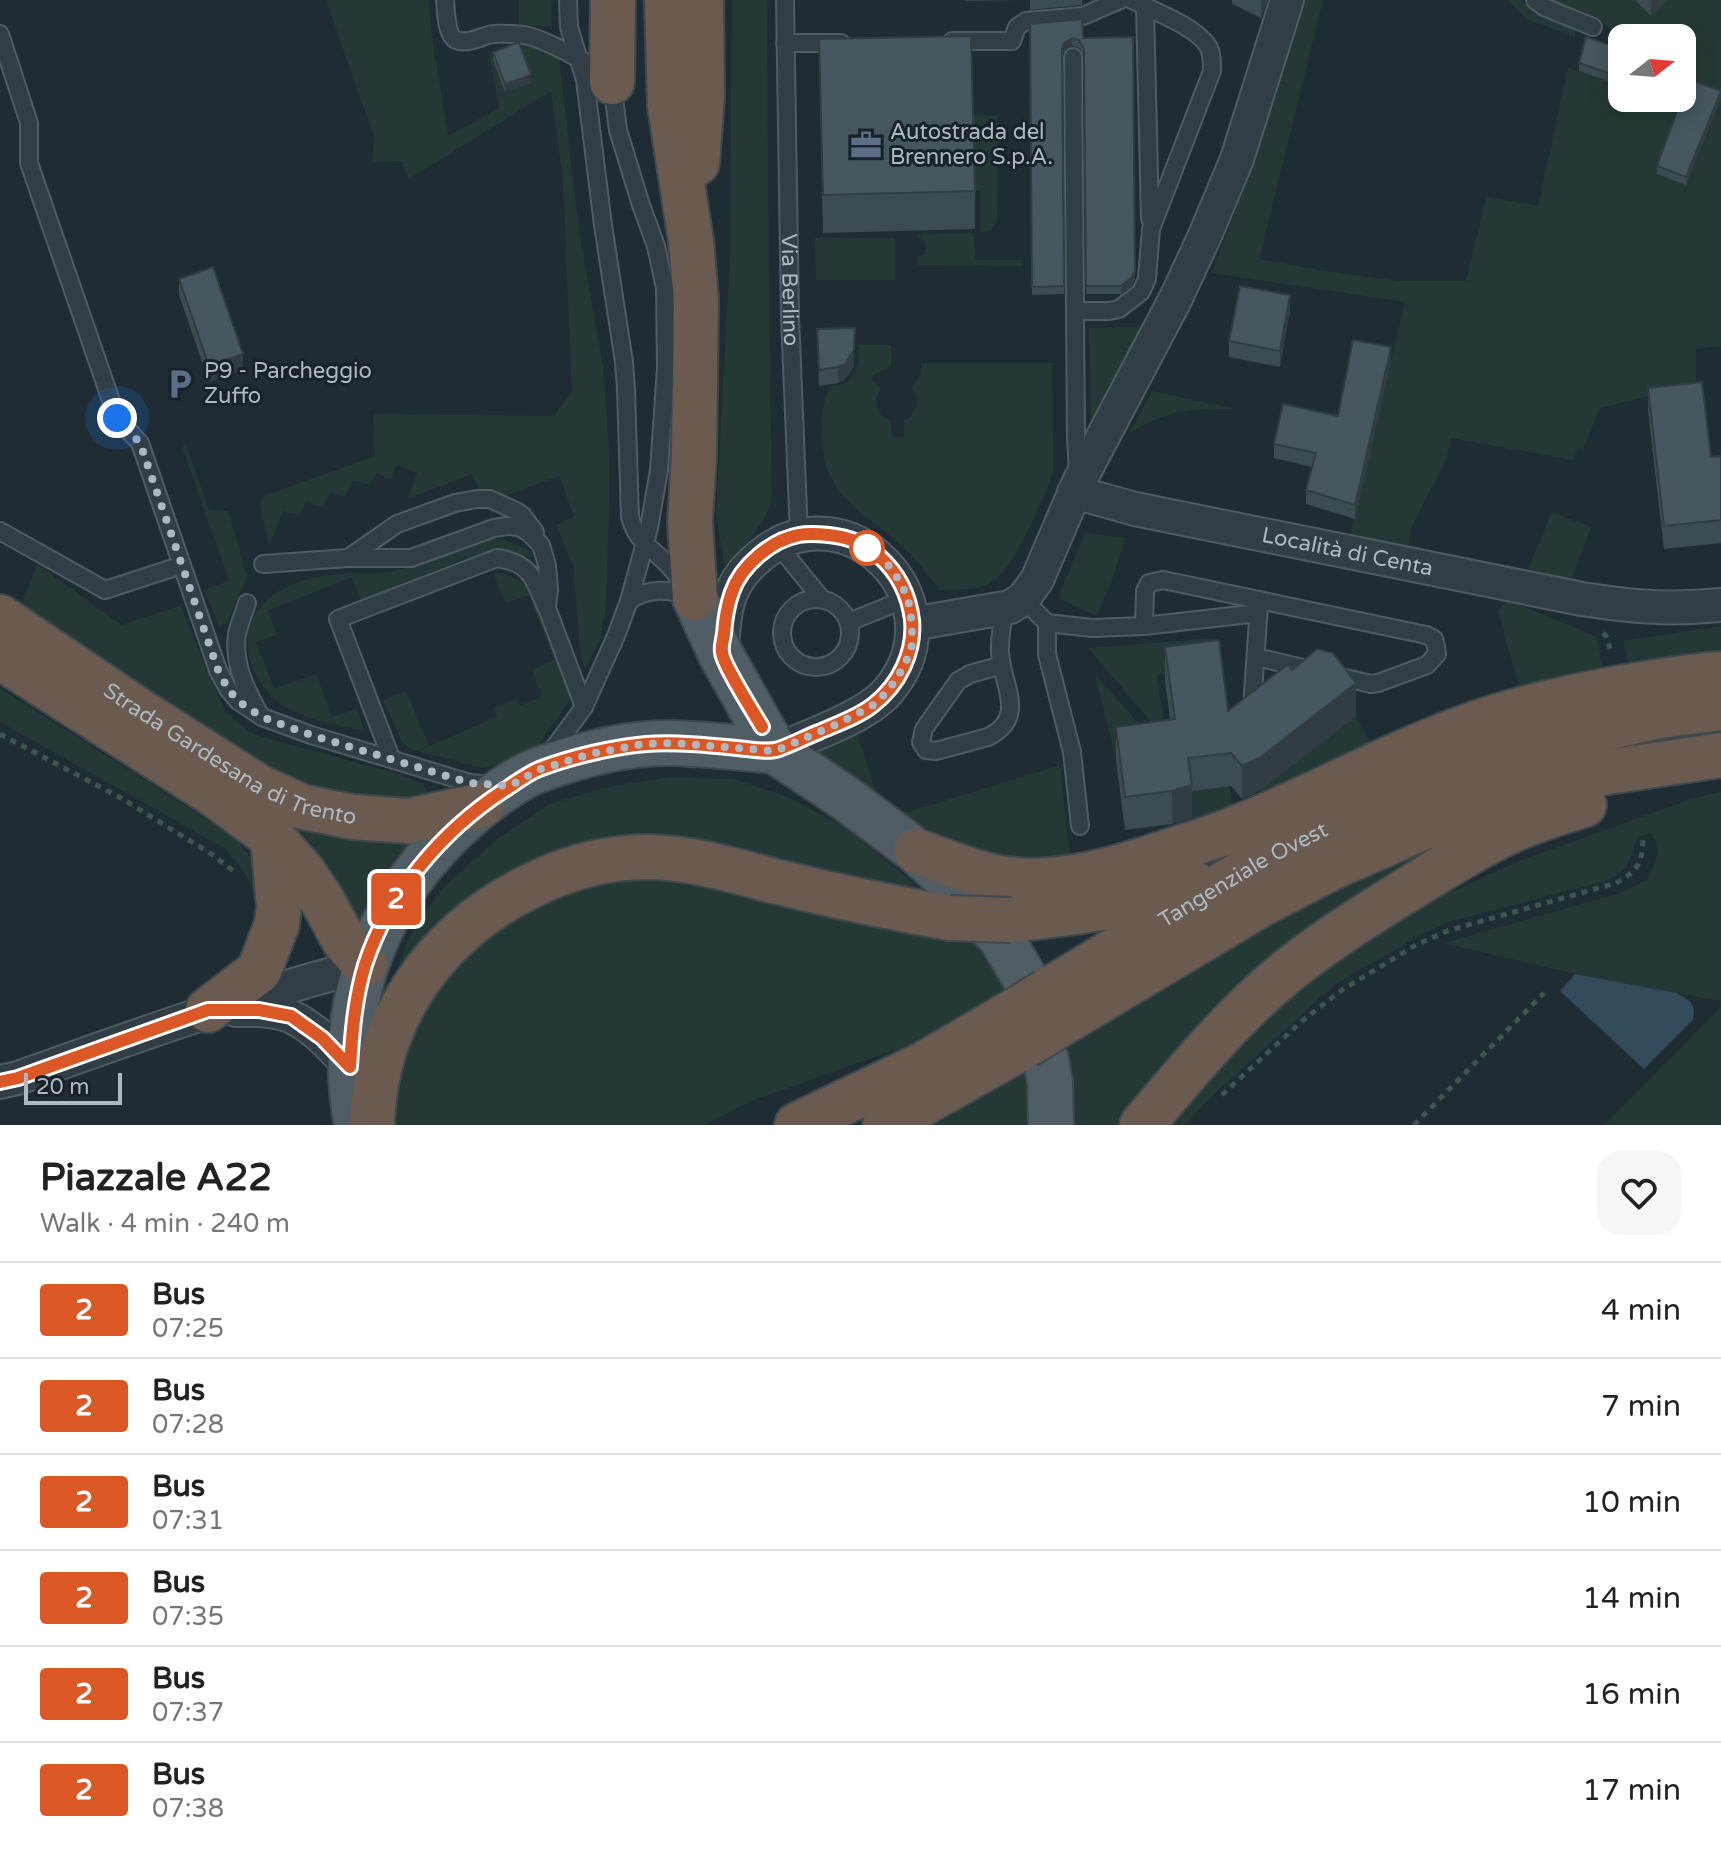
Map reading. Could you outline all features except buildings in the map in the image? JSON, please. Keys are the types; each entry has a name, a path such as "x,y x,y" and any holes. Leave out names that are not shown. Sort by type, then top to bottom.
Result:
{"highway":[{"path":"595,71 613,0"},
{"path":"639,0 641,107 691,241"},
{"path":"667,0 670,106 691,241 696,299 690,522 695,598"},
{"path":"691,241 702,96 701,0"},
{"name":"Strada Gardesana di Trento","path":"0,617 259,787 303,807 353,817 409,821 510,787"},
{"name":"Strada Gardesana di Trento","path":"0,657 215,795 273,838 304,873 345,942 365,965"},
{"path":"916,851 979,873 1013,880 1073,877 1122,867 1226,833 1356,773 1465,727 1516,710 1586,694 1721,674"},
{"name":"Tangenziale Ovest","path":"885,1125 1265,859 1360,811 1488,762 1593,731 1659,716 1721,708"},
{"name":"Tangenziale Ovest","path":"797,1125 924,1064 1036,1019 1333,867 1415,831 1535,789 1575,779 1721,755"},
{"path":"1142,1125 1189,1069 1283,975 1342,931 1433,874 1504,834 1558,813 1721,767"},
{"path":"208,1010 259,971 277,924 279,907 273,838"},
{"path":"354,1108 377,1075 392,1026 409,994 443,948 471,922 508,897 554,874 590,864 650,857 687,861 871,904 950,918 1011,920 1074,913 1170,893 1265,859"}],"main road":[{"path":"695,598 721,655 775,751 916,851 961,892 1001,938 1036,1019 1050,1083 1051,1125"},
{"path":"354,1108 353,1023 365,965 399,894 450,832 510,787 590,754 643,744 672,743 775,751"}],"street":[{"path":"910,611 1013,604 1037,580 1077,487 1171,309 1206,233 1237,159 1287,0"},
{"name":"Località di Centa","path":"1077,487 1135,509 1582,599 1624,606 1684,609 1721,605"},
{"path":"721,655 726,612 733,589 747,567 788,539 819,534 843,537 877,554 899,580 910,611 912,645 905,665 888,691 872,706 775,751"},
{"path":"0,1082 208,1010 365,965"},
{"path":"208,1010 259,1010 291,1016 322,1038 354,1108"}],"lane":[{"path":"445,0 452,38 458,41 491,34 521,34 535,38 595,71"},
{"path":"0,34 29,123 29,163 33,177 117,418 140,443 218,670 228,689 238,701 262,717 311,735 470,783 510,787 584,707 607,659 629,601 659,470 666,368 665,288 656,246 618,130 595,71 569,27 568,0"},
{"name":"Via Berlino","path":"785,0 790,317 788,539"},
{"path":"936,42 1012,41 1017,27 1026,21 1083,16 1120,0"},
{"path":"1535,0 1544,7 1593,27"},
{"path":"1075,311 1119,309 1141,292 1147,279 1151,229 1138,3"},
{"path":"1138,3 1201,38 1209,47 1212,59 1212,71 1151,229"},
{"path":"785,43 861,42"},
{"path":"1073,57 1077,487"},
{"path":"595,71 585,80 624,362 630,517 634,531 644,544 664,560 695,598"},
{"path":"348,558 397,524 455,503 490,499 523,516 541,545 547,565 547,608"},
{"path":"263,564 348,558 411,558 507,526 519,527 541,545"},
{"path":"0,531 105,590 182,565"},
{"path":"788,539 821,598"},
{"path":"391,758 338,619 497,558 517,563 533,576 584,707"},
{"path":"1144,626 1145,591 1149,583 1163,580 1259,606 1426,635 1434,639 1437,654 1427,665 1371,684 1256,657"},
{"path":"629,601 654,590 672,591 695,598"},
{"path":"821,598 838,606 849,622 851,633 844,653 826,666 804,665 787,651 783,641 785,619 791,610 810,599 821,598"},
{"path":"247,603 237,634 237,663 246,690 262,717"},
{"path":"1002,665 970,674 958,681 924,729 921,742 926,750 936,751 988,737 1002,728 1009,717 1011,705 1000,652 1013,604 1047,623 1092,628 1144,626 1259,606"},
{"path":"1252,708 1259,606"},
{"path":"849,622 910,611"},
{"path":"1047,623 1047,654 1072,752 1080,826"}],"path":[{"path":"1600,630 1607,637 1612,654"},
{"path":"0,734 121,798 234,869 239,879"},
{"path":"1213,1104 1302,1021 1342,990 1416,945 1447,931 1616,883 1633,874 1643,848 1643,834"},
{"path":"1414,1125 1544,993"}],"green space":[{"path":"326,0 428,0 448,136 499,108 489,55 509,46 524,44 559,57 579,231 603,367 609,450 606,606 601,637 586,669 581,659 573,565 556,525 574,516 559,476 507,495 479,489 472,474 407,499 417,473 397,465 391,480 376,473 370,485 353,480 345,497 330,492 323,508 306,501 299,515 283,511 269,546 260,505 264,496 375,456 373,414 554,416 572,392 563,181 551,91 409,179 402,161 372,162 374,137"},
{"path":"519,0 551,0 551,26 519,26"},
{"path":"732,0 767,0 772,499 766,516 732,564 724,563 716,515 730,257"},
{"path":"1295,0 1323,0 1259,259 1399,281 1466,281 1486,197 1538,206 1568,68 1608,80 1608,112 1696,112 1696,24 1608,24 1608,27 1588,13 1549,0 1721,0 1721,346 1696,349 1696,384 1600,408 1583,449 1578,448 1573,460 1451,438 1446,460 1410,531 1408,551 1349,541 1405,302 1212,273 1252,166"},
{"path":"1508,0 1521,0 1535,13 1575,30 1575,37 1527,19"},
{"path":"972,115 998,116 997,220 991,230 980,233 980,191 974,191"},
{"path":"974,233 975,260 1022,260 1022,266 918,265 918,257 924,254 926,245 917,234"},
{"path":"815,238 895,238 895,280 816,280"},
{"path":"1146,327 1096,424 1091,423 1089,328"},
{"path":"858,345 891,345 891,366 871,378 880,388 877,408 891,421 892,437 904,437 904,421 915,410 917,401 912,387 921,376 921,363 1052,363 1051,479 1012,560 991,583 970,589 941,590 903,547 848,501 830,475 822,436 825,400 829,387 851,379 857,369"},
{"path":"1152,391 1236,409 1181,412 1157,419 1130,433"},
{"path":"186,445 209,510 228,511 247,576 227,623 219,626 204,590 229,581 182,446"},
{"path":"1552,512 1591,527 1571,581 1527,572"},
{"path":"1085,533 1125,538 1112,580 1096,616 1058,598"},
{"path":"487,539 503,539 535,553 530,558 513,552 490,551 361,601 352,577 267,611 277,635 256,642 274,689 316,674 332,717 356,709 365,731 297,713 282,705 259,680 248,652 249,631 259,608 281,590 323,576 384,573 406,568"},
{"path":"37,564 121,625 180,606 225,711 240,725 256,735 402,775 423,784 429,794 424,803 388,802 317,787 252,761 20,609"},
{"path":"504,573 522,582 531,593 571,699 535,749 505,764 482,768 410,749 402,742 383,700 406,691 429,746 497,717 494,708 517,699 520,706 542,696 532,670 554,660 529,595 506,603 493,574"},
{"path":"1508,600 1597,637 1603,669 1520,690 1498,611"},
{"path":"1721,626 1721,655 1629,664 1623,641"},
{"path":"1215,638 1218,665 1157,675 1166,739 1088,648"},
{"path":"1095,675 1161,748 1115,754"},
{"path":"0,688 234,837 252,860 263,888 255,926 250,883 224,848 0,722"},
{"path":"1223,705 1233,819 1192,822 1189,791"},
{"path":"1356,716 1374,750 1245,803"},
{"path":"857,732 877,797 812,750"},
{"path":"1060,765 1070,857 993,856 945,839 902,814"},
{"path":"670,777 733,779 786,796 845,827 935,901 606,846 384,1008 409,938 442,889 496,840 550,804 607,787"},
{"path":"1721,792 1721,1001 1575,974 1444,943 1617,894 1647,880 1658,850 1649,833 1637,837 1628,864 1606,881 1452,921 1424,933 1334,985 1206,1102 1186,1125 1164,1125 1258,1021 1354,945 1407,912 1519,861 1694,798"},
{"path":"290,818 416,832 381,878 359,930 329,870"},
{"path":"1494,822 1126,1125 1073,1125 1062,1047 1243,935 1359,876"},
{"path":"641,878 692,882 893,932 968,937 991,959 1012,994 911,1044 754,1100 705,1125 391,1125 399,1067 424,1002 493,927 563,893"},
{"path":"1721,1007 1721,1125 1604,1125"},
{"path":"1030,1066 1032,1125 936,1125"}],"water":[{"path":"1575,974 1676,993 1692,1004 1692,1021 1644,1069 1560,991"}],"bus line":[{"name":"2","path":"0,1082 208,1010 259,1010 291,1016 322,1038 350,1067 353,1023 365,965 381,928 399,894 425,859 450,832 482,805 538,770 614,749 672,743 775,751 872,706 888,691 905,665 912,645 912,624 908,598 899,580 877,554 843,537 799,535 770,547 747,567 733,589 726,612 721,655 762,727"}],"place":[{"name":"Autostrada del Brennero S.p.A.","path":"866,145"},
{"name":"P9 - Parcheggio Zuffo","path":"180,384"}],"route":[{"path":"117,418 140,443 218,670 238,701 262,717 311,735 470,783 510,786 538,770 590,754 643,744 672,743 775,751 872,706 888,691 905,665 912,645 912,624 908,598 899,580 877,554 862,545 867,548"}]}
